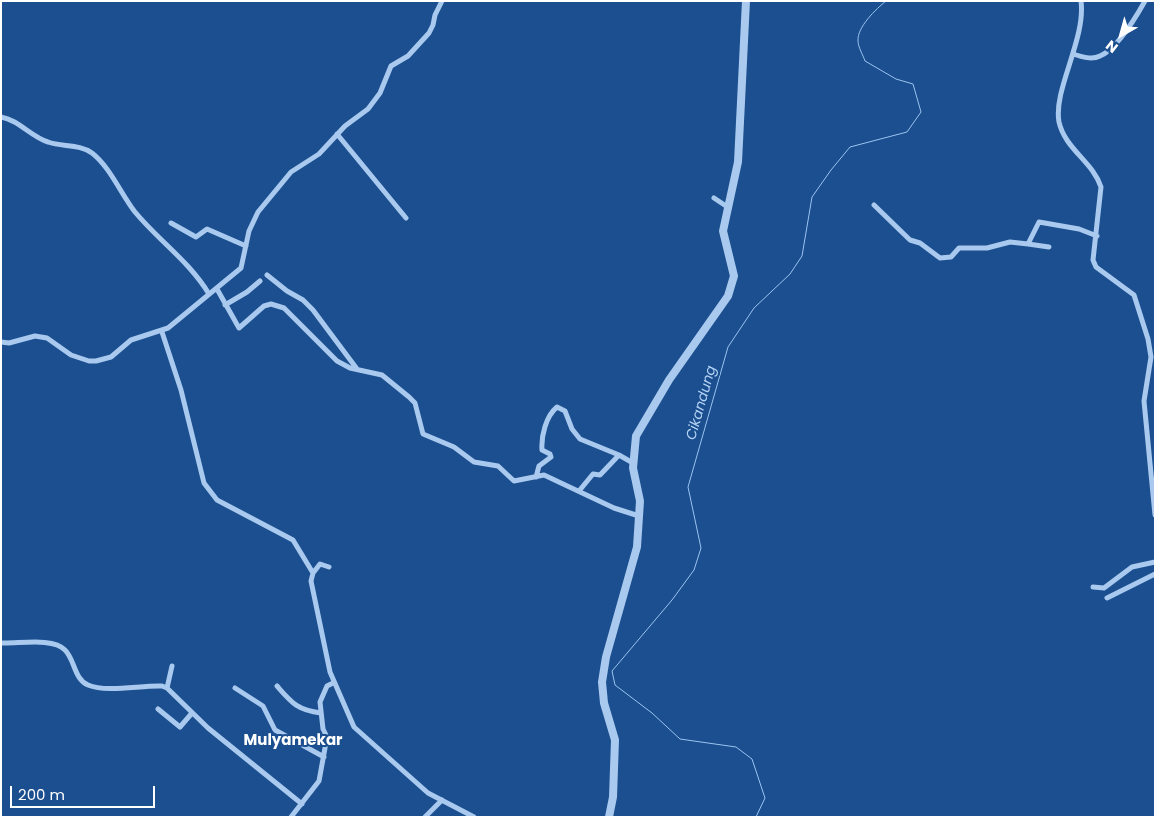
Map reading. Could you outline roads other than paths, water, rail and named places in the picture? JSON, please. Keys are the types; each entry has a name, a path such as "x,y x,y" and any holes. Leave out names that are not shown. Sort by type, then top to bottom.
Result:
{"street":[{"path":"1,342 10,343 35,336 47,338 71,354 89,361 96,361 111,357 131,340 162,332 242,268 254,218 291,172 324,149 337,134 373,102 391,66 408,56 424,40 434,26 434,15 442,1"},
{"path":"609,817 613,796 612,777 615,740 604,703 602,682 613,633 635,562 640,495 633,463 636,436 642,423 732,288 734,276 723,231 737,172 746,1"},
{"path":"1081,1 1082,10 1073,54 1058,108 1060,123 1076,153 1098,179 1101,187 1093,260 1096,267 1134,295 1148,339 1151,357 1144,401 1155,515"},
{"path":"1073,54 1093,58 1107,52 1121,38 1144,1"},
{"path":"1,117 19,124 46,142 81,148 92,153 136,213 183,259 199,278 209,294"},
{"path":"337,134 406,218"},
{"path":"714,198 729,208"},
{"path":"874,205 910,240 920,243 940,258 951,257 959,248 987,248 1010,242 1049,246"},
{"path":"1028,244 1039,222 1072,228 1097,236"},
{"path":"171,223 196,237 207,230 246,246"},
{"path":"267,275 287,292 303,300 358,370"},
{"path":"225,305 247,292 260,281"},
{"path":"217,289 240,328 256,310 264,306 271,304 284,308 337,361 358,370 382,375 409,396 415,403 423,434 454,447 474,462 498,466 514,481 544,475 614,508 639,516"},
{"path":"162,332 181,390 204,483 209,492 217,500 293,540 313,573"},
{"path":"536,477 539,466 550,457 550,454 542,450 542,444 548,420 557,407 565,411 572,429 580,439 619,455 633,463"},
{"path":"579,491 589,477 593,474 599,476 619,455"},
{"path":"1093,586 1104,588 1132,568 1155,562"},
{"path":"329,566 320,564 313,573 311,581 333,684 354,727 428,793 474,817"},
{"path":"1108,598 1155,574"},
{"path":"1,643 33,641 61,647 68,654 81,680 94,687 162,686 167,688 192,713 302,804"},
{"path":"167,688 172,666"},
{"path":"291,817 320,781 327,738 323,729 320,702 327,686 333,684"},
{"path":"277,686 300,709 321,713"},
{"path":"235,688 263,706 275,730 324,757"},
{"path":"158,708 180,727 192,713"},
{"path":"425,817 442,800"}],"waterway":[{"name":"Cikandung","path":"756,817 765,798 752,759 736,747 680,739 652,713 615,685 612,671 672,600 694,570 701,548 688,487 728,347 754,308 790,274 802,256 812,197 831,170 850,147 907,132 921,112 913,84 896,79 865,61 859,46 859,36 864,24 872,13 886,1"}],"district":[{"name":"Mulyamekar","path":"293,741"}]}
